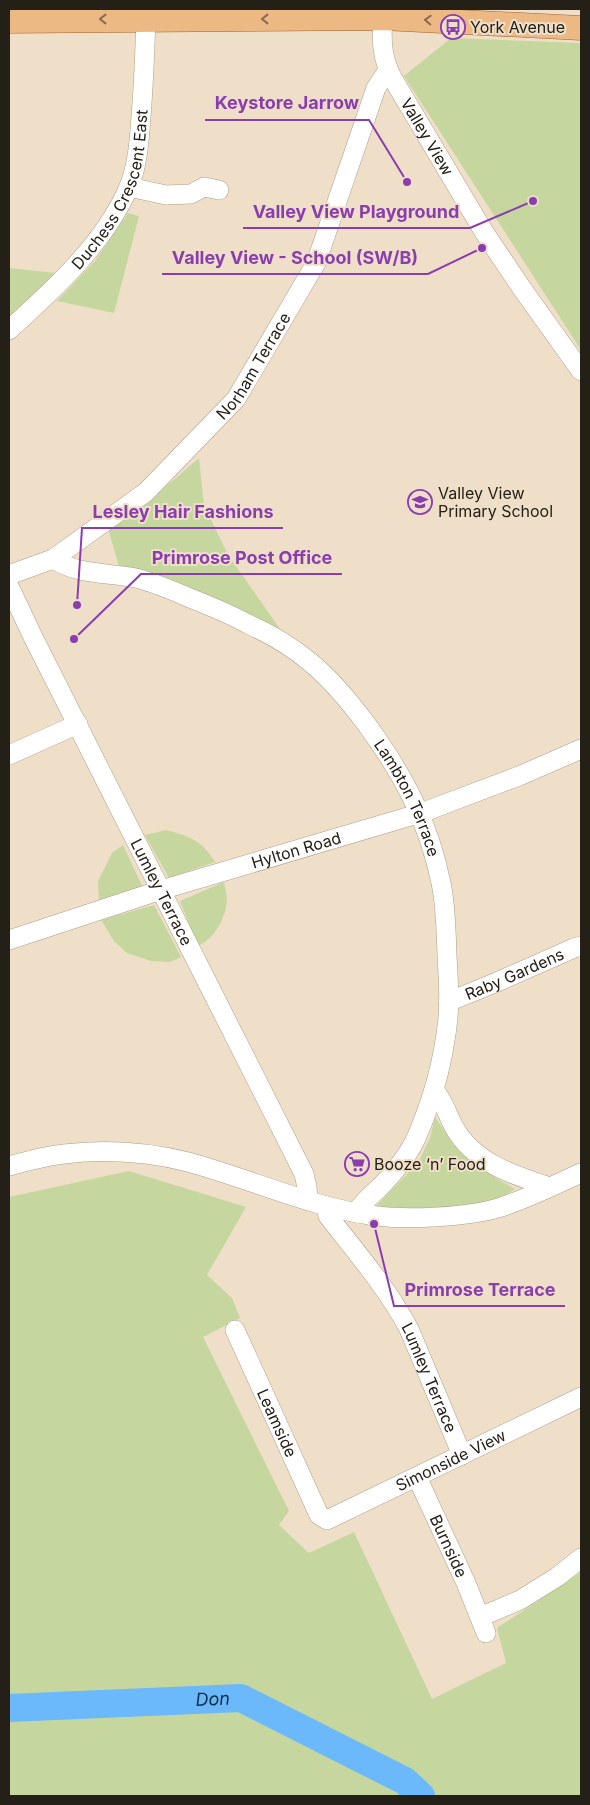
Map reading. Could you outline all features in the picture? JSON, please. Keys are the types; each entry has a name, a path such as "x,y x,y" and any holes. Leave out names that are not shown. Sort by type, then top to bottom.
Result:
{"main road":[{"path":"9,21 384,14 581,28"}],"street":[{"name":"Valley View","path":"384,14 382,50 388,70 484,232 581,371"},
{"name":"Duchess Crescent East","path":"9,330 87,252 112,219 129,187 138,152 146,19"},
{"name":"Norham Terrace","path":"9,576 53,559 146,492 236,399 316,263 376,88 388,70"},
{"path":"129,187 166,195 191,194 204,187 219,190"},
{"name":"Lambton Terrace","path":"53,559 63,566 101,574 121,575 162,587 247,623 289,647 328,678 358,714 396,767 420,812 432,845 442,884 447,950 448,1002 444,1043 434,1090 417,1137 403,1162 361,1204 356,1213"},
{"name":"Lumley Terrace","path":"9,586 304,1174 308,1200"},
{"path":"9,755 78,724"},
{"name":"Hylton Road","path":"9,940 161,890 420,812 519,776 581,749"},
{"name":"Raby Gardens","path":"448,1002 581,946"},
{"path":"434,1090 440,1097 453,1126 465,1144 477,1155 514,1176 550,1187"},
{"path":"9,1166 63,1154 103,1151 132,1153 187,1162 326,1206 356,1213 380,1216 435,1217 496,1209 581,1173"},
{"name":"Lumley Terrace","path":"326,1206 328,1216 388,1293 400,1312 462,1455"},
{"name":"Leamside","path":"235,1330 321,1517"},
{"name":"Simonside View","path":"321,1517 327,1520 333,1518 581,1397"},
{"name":"Burnside","path":"418,1477 483,1625 557,1577 581,1558"}],"green space":[{"path":"451,38 581,43 581,350 404,76"},
{"path":"128,213 139,216 114,313 57,301 95,261"},
{"path":"9,268 56,273 9,317"},
{"path":"199,458 204,505 228,555 285,636 119,566 108,528 156,495"},
{"path":"166,830 195,840 215,862 169,878 145,835"},
{"path":"123,845 142,886 99,903 98,881 112,853"},
{"path":"224,882 227,901 224,914 214,933 198,946 180,901"},
{"path":"154,905 181,957 170,962 151,961 127,953 114,941 101,920"},
{"path":"435,1117 460,1150 470,1159 515,1189 498,1199 469,1205 437,1208 375,1207 418,1163 430,1138"},
{"path":"129,1171 246,1207 207,1275 232,1298 240,1318 203,1337 289,1511 279,1525 309,1553 354,1532 432,1699 506,1663 497,1628 581,1572 581,1796 9,1796 9,1197"}],"waterway":[{"name":"Don","path":"9,1708 241,1698 405,1781 421,1796"}],"place":[{"name":"York Avenue","path":"453,27"},
{"name":"Keystore Jarrow","path":"407,182"},
{"name":"Valley View Playground","path":"533,201"},
{"name":"Valley View - School (SW/B)","path":"482,248"},
{"name":"Valley View Primary School","path":"420,502"},
{"name":"Lesley Hair Fashions","path":"77,605"},
{"name":"Primrose Post Office","path":"74,639"},
{"name":"Booze ‘n’ Food","path":"357,1164"},
{"name":"Primrose Terrace","path":"374,1224"}]}
